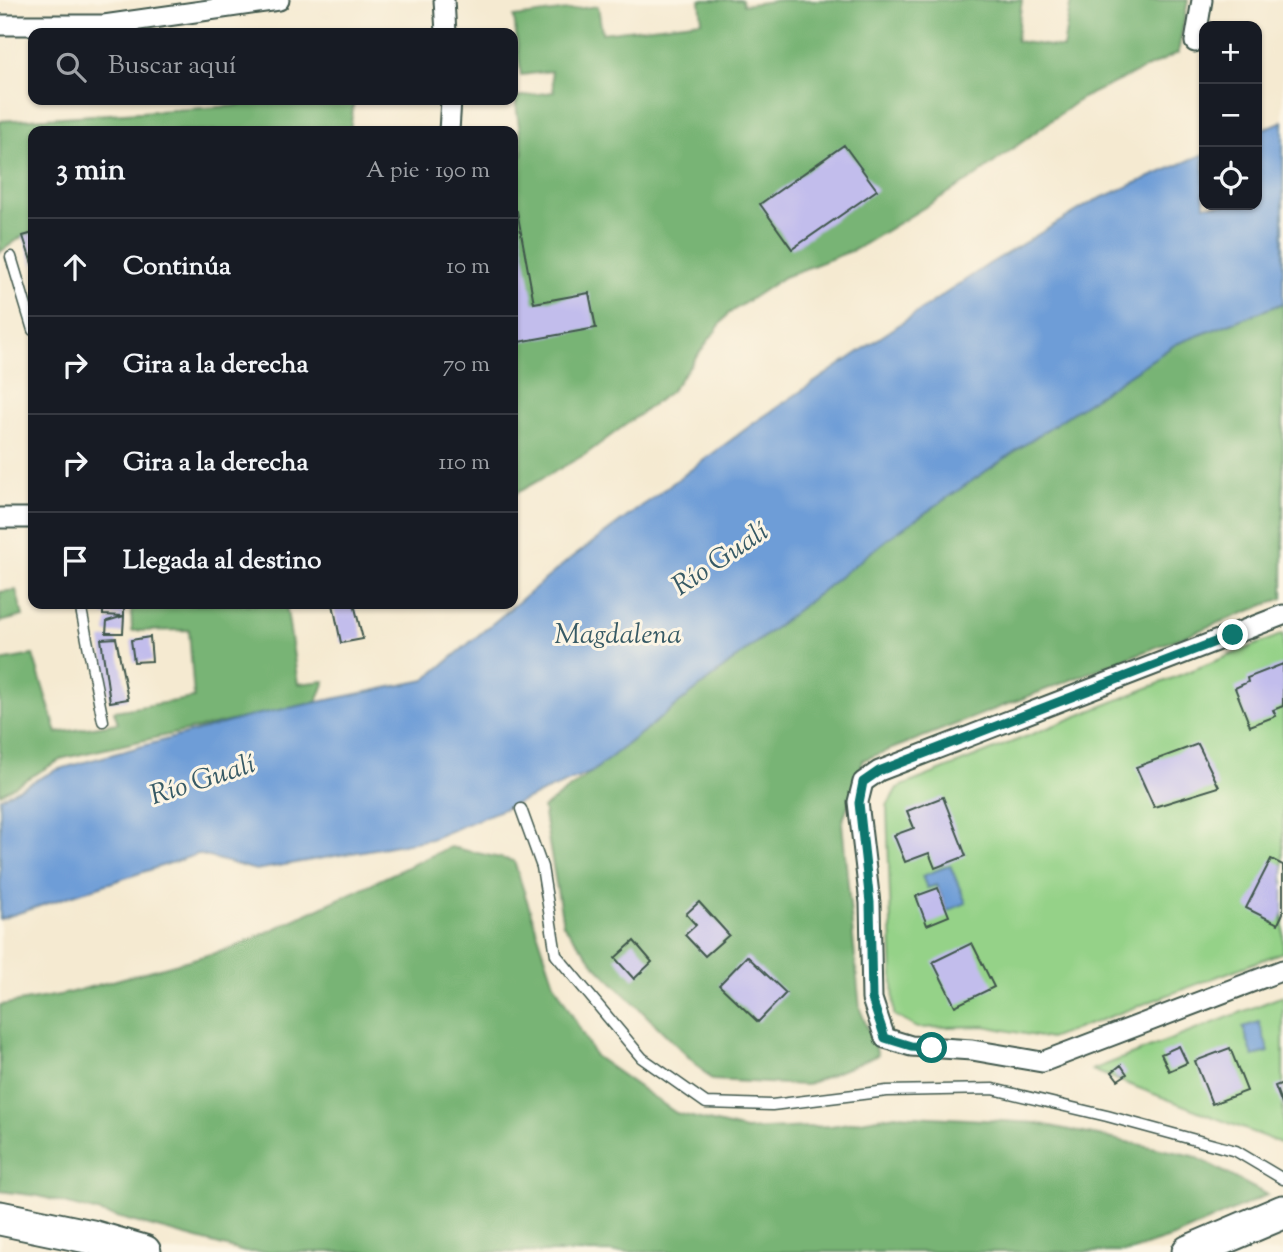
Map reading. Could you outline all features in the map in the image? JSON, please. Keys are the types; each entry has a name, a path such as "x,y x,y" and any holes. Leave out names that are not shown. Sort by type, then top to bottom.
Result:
{"highway":[{"path":"1189,1252 1283,1212"},
{"path":"0,1218 92,1237 144,1252"}],"street":[{"path":"0,25 104,25 279,0"},
{"path":"444,0 446,28"},
{"path":"1195,41 1202,0"},
{"path":"449,126 451,105"},
{"path":"0,518 28,518"},
{"path":"1283,615 879,771 863,782 859,803 870,903 872,999 885,1038 911,1046 972,1051 1042,1062 1283,970"}],"lane":[{"path":"11,257 28,313"},
{"path":"81,609 103,721"},
{"path":"521,809 542,867 556,955 642,1058 706,1103 772,1105 887,1091 993,1089 1236,1151 1283,1179"}],"green space":[{"path":"700,0 742,0 743,5 780,0 1022,0 1016,41 1063,48 1071,0 1188,0 1178,53 1080,99 976,176 856,249 784,277 728,314 671,391 586,454 518,492 518,156 523,155 516,105 518,97 554,92 551,71 521,75 518,28 515,28 514,17 598,6 602,33 702,21"},
{"path":"353,105 351,126 28,126 28,234 0,252 0,121 234,106"},
{"path":"1283,303 1283,598 863,760 842,823 860,1009 878,1055 806,1085 712,1080 597,967 563,924 543,808 890,537 1043,432 1176,344"},
{"path":"16,590 23,616 0,622 0,592"},
{"path":"131,609 287,609 298,684 325,681 317,702 64,758 0,794 0,661 33,655 57,733 118,723 114,711 194,698 189,630 132,631"},
{"path":"1283,634 1283,952 1050,1039 985,1026 917,1028 894,1015 887,806 897,788"},
{"path":"450,847 514,861 554,983 595,1056 676,1113 745,1130 831,1126 896,1115 1036,1123 1194,1156 1267,1195 1176,1236 1127,1252 245,1252 39,1196 0,1191 0,1005 65,994 233,948"},
{"path":"1283,996 1283,1144 1092,1070"}],"water":[{"name":"Magdalena","path":"1283,121 1283,303 1176,344 1043,432 890,537 592,772 431,839 256,870 198,854 0,919 0,798 56,770 255,715 425,680 510,609 518,609 518,602 565,563 754,423 989,264 1094,201 1199,156 1199,210 1262,210 1262,130"},
{"path":"950,865 966,903 947,911 937,885 927,888 922,876"},
{"path":"1259,1022 1269,1052 1253,1056 1243,1027"}],"building":[{"path":"844,145 877,190 792,249 760,204"},
{"path":"518,216 534,303 589,293 596,328 518,342"},
{"path":"28,234 28,252 23,236"},
{"path":"103,609 124,609 124,616 103,615"},
{"path":"334,609 355,609 363,639 341,643"},
{"path":"124,616 123,633 106,633 107,621"},
{"path":"150,637 152,661 134,662 131,640"},
{"path":"116,638 128,699 110,702 101,639"},
{"path":"1283,664 1283,706 1273,710 1276,716 1250,726 1235,688 1248,682 1247,678"},
{"path":"1198,744 1219,787 1154,807 1136,767"},
{"path":"943,797 966,856 935,868 929,853 905,862 894,835 914,828 907,811"},
{"path":"1271,859 1283,865 1283,913 1278,924 1246,908"},
{"path":"938,888 949,916 927,925 916,896"},
{"path":"699,902 729,935 705,956 685,935 696,925 686,914"},
{"path":"634,941 652,962 634,979 615,958"},
{"path":"972,943 994,987 955,1006 933,962"},
{"path":"747,956 786,993 758,1022 719,985"},
{"path":"1179,1046 1187,1063 1169,1071 1161,1054"},
{"path":"1230,1048 1247,1091 1212,1104 1195,1061"},
{"path":"1121,1065 1127,1074 1118,1080 1112,1072"},
{"path":"1283,1083 1283,1107 1275,1086"}],"route":[{"path":"932,1048 911,1046 885,1038 872,999 870,903 859,803 863,782 879,771 1233,635"}],"water label":[{"name":"Río Gualí","path":"721,560"},
{"name":"Río Gualí","path":"203,781"}]}
